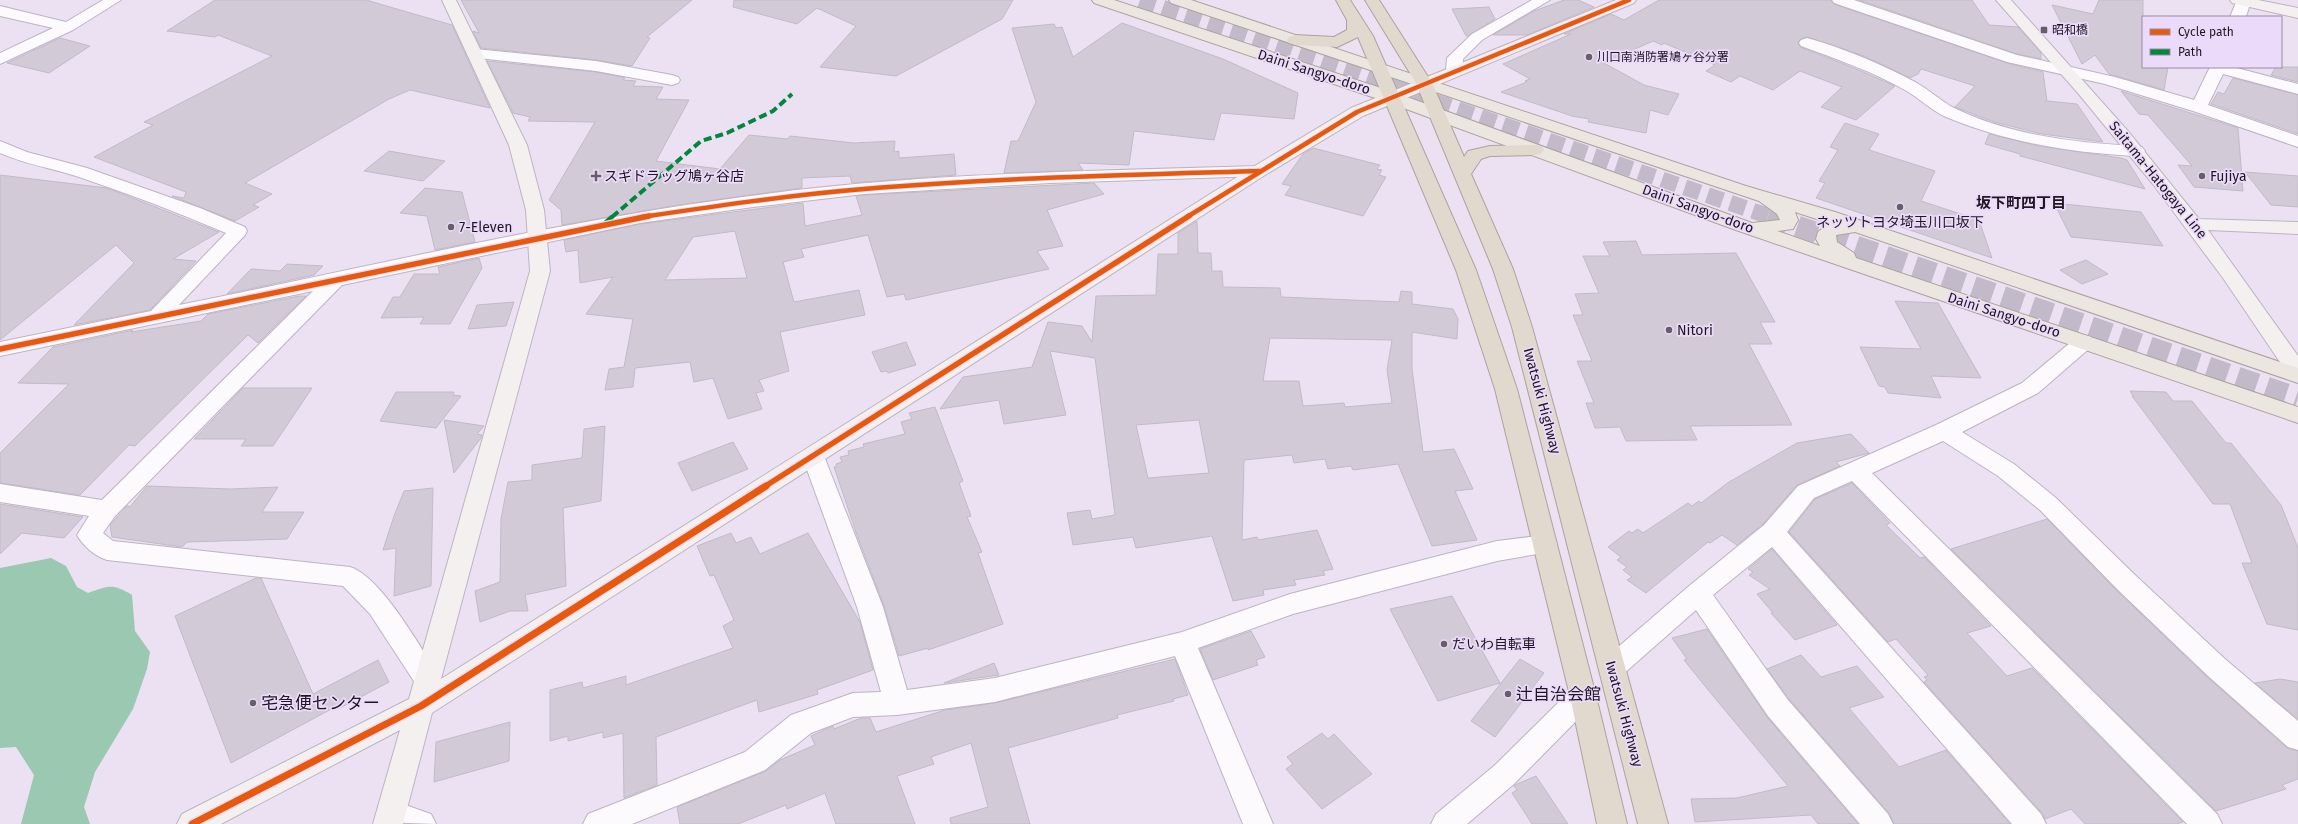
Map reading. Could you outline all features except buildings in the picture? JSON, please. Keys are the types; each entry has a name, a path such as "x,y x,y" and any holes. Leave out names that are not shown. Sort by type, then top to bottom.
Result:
{"highway":[{"path":"1344,0 1380,69 1393,98 1466,270 1492,345 1506,390 1545,544 1583,696 1612,824"},
{"name":"Iwatsuki Highway","path":"1372,0 1424,83 1503,269 1522,327 1653,824"},
{"path":"1295,40 1337,42 1355,32 1355,20"},
{"path":"1463,173 1474,155 1498,150 1535,150"}],"main road":[{"name":"Daini Sangyo-doro","path":"1099,0 1393,98 1740,225 2298,415"},
{"name":"Daini Sangyo-doro","path":"1176,0 1740,190 1863,227 2298,376"},
{"path":"1740,190 1782,208 1789,220 1786,225 1777,227 1740,225"},
{"path":"1863,227 1846,225 1835,227 1827,232 1826,239 1829,245 1838,252 1881,274"}],"street":[{"path":"0,59 68,28 114,0"},
{"path":"421,824 390,819 540,270 538,238 528,177 518,145 449,0"},
{"path":"1454,71 1455,58 1477,38 1543,0"},
{"path":"192,824 425,694 813,456 1259,171 1357,112 1393,98 1424,83 1629,0"},
{"path":"1839,0 2013,59 2067,69 2199,108 2298,142"},
{"name":"Saitama-Hatogaya Line","path":"2003,0 2067,69 2136,151 2194,224 2266,323 2298,372"},
{"path":"2238,16 2242,0 2298,13"},
{"path":"3,15 68,28"},
{"path":"1808,43 1866,65 1912,87 1950,112 1980,124 2061,144 2095,150 2136,151"},
{"path":"475,54 596,66 672,80"},
{"path":"2199,108 2218,68 2298,89"},
{"path":"0,146 21,156 81,172 193,212 238,231 157,317"},
{"path":"0,349 640,217 754,201 864,189 1049,178 1259,171"},
{"path":"2194,224 2298,228"},
{"path":"335,280 107,510 89,535 107,550 350,577 379,607 425,694"},
{"path":"1612,668 1698,592 1773,532 1806,492 1944,431 2030,388 2084,342"},
{"path":"1944,431 2006,470 2048,504 2126,582 2210,662 2298,738"},
{"path":"813,456 870,607 897,703"},
{"path":"1855,470 2207,824"},
{"path":"0,493 107,510"},
{"path":"1773,532 2031,824"},
{"path":"598,824 755,761 801,724 853,705 897,703 995,690 1183,643 1290,604 1497,551 1545,544"},
{"path":"1698,592 1778,708 1878,824"},
{"path":"1183,643 1258,824"},
{"path":"1446,824 1504,775 1583,696"}],"green space":[{"path":"51,558 66,566 77,587 88,593 106,587 115,587 132,595 135,631 150,652 147,669 133,709 95,772 84,807 90,824 21,824 34,775 16,747 0,748 0,568"}],"tunnel":[{"path":"1140,0 1771,217"},
{"path":"1768,216 2298,398"}],"marked path":[{"path":"605,223 701,141 727,133 773,111 792,94"}],"cycle path":[{"path":"192,824 421,706 1259,171 1357,112 1629,0"},
{"path":"0,349 640,217 753,201 864,189 1049,178 1259,171"}],"place":[{"name":"昭和橋","path":"2044,30"},
{"name":"川口南消防署鳩ヶ谷分署","path":"1589,57"},
{"name":"スギドラッグ鳩ヶ谷店","path":"596,176"},
{"name":"Fujiya","path":"2202,176"},
{"name":"ネッツトヨタ埼玉川口坂下","path":"1900,207"},
{"name":"7-Eleven","path":"451,227"},
{"name":"Nitori","path":"1669,330"},
{"name":"だいわ自転車","path":"1444,644"},
{"name":"辻自治会館","path":"1508,694"},
{"name":"宅急便センター","path":"253,703"}],"district":[{"name":"坂下町四丁目","path":"2021,203"}]}
